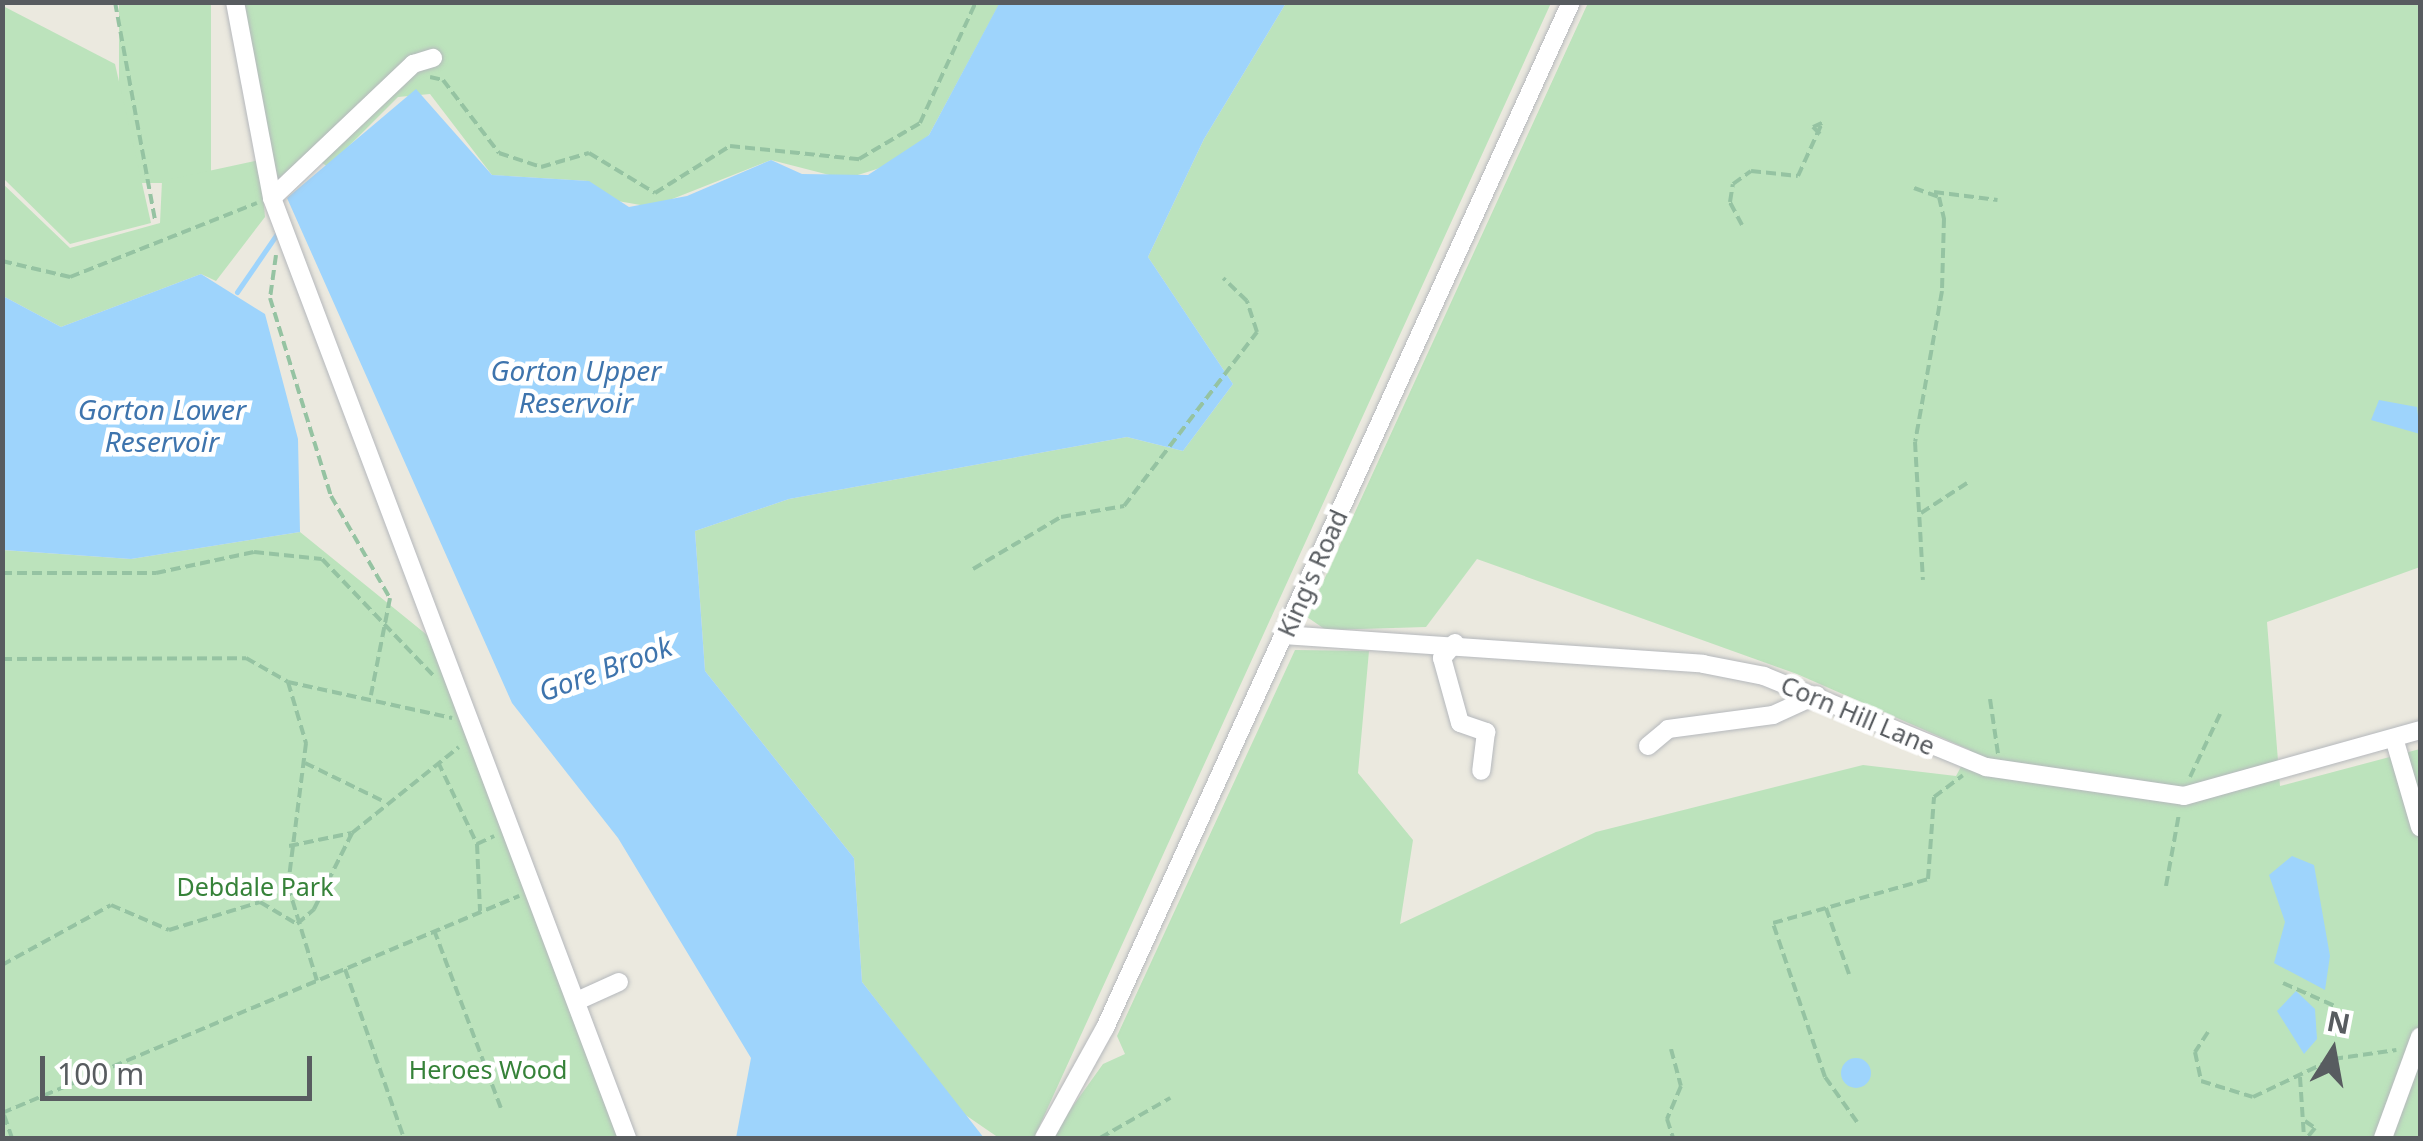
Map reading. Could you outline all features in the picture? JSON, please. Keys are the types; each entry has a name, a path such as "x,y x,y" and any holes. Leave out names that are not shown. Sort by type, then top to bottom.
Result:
{"street":[{"path":"235,2 282,248 627,1138"},
{"name":"King's Road","path":"1044,1138 1105,1028 1571,2"},
{"path":"275,206 405,72 434,58"},
{"name":"Corn Hill Lane","path":"1283,635 1455,643 1703,664 1817,695 1991,768 2184,796 2420,730"},
{"path":"1455,643 1442,658 1460,724 1486,732 1481,771"},
{"path":"1648,746 1668,729 1773,716 1817,695"},
{"path":"2394,738 2420,827"},
{"path":"577,1001 619,982"},
{"path":"2382,1138 2417,1039"}],"path":[{"path":"116,2 155,219"},
{"path":"405,72 443,80 498,153 541,168 589,153 656,193 730,146 860,159 920,123 976,2"},
{"path":"1742,226 1730,202 1741,175 1798,176 1820,134"},
{"path":"1914,188 1998,200"},
{"path":"1924,580 1917,416 1942,291 1943,210 1934,192"},
{"path":"1943,210 1956,194"},
{"path":"2,261 70,276 275,206"},
{"path":"282,248 270,298 331,496 390,598 380,629 371,696"},
{"path":"973,569 1060,518 1118,511 1258,332 1247,301 1223,278"},
{"path":"1922,513 1967,483"},
{"path":"2,573 156,573 254,552 322,559 380,629 440,680"},
{"path":"2,659 246,658 288,682 371,696 468,732"},
{"path":"288,682 304,763 288,846 297,924 317,980"},
{"path":"1857,1122 1825,1077 1772,928 1780,916 1928,878 1938,789 1991,768 1990,699"},
{"path":"450,706 468,732"},
{"path":"2166,886 2163,863 2184,796 2220,714"},
{"path":"297,924 314,910 352,833 468,732"},
{"path":"438,762 477,844 480,912"},
{"path":"304,763 385,802"},
{"path":"477,844 510,828"},
{"path":"288,846 352,833"},
{"path":"12,1138 3,1112 534,890"},
{"path":"2,966 111,905 169,930 260,902 297,924"},
{"path":"1825,906 1849,974"},
{"path":"434,930 501,1108"},
{"path":"345,969 404,1138"},
{"path":"2283,984 2334,1006"},
{"path":"2208,1032 2195,1052 2202,1081 2253,1096 2417,1039"},
{"path":"1671,1049 1680,1086 1668,1120 1673,1138"},
{"path":"2300,1077 2306,1138"},
{"path":"2290,1082 2301,1088"},
{"path":"1103,1137 1170,1098"}],"green space":[{"path":"119,3 211,3 211,183 119,183"},
{"path":"239,3 1000,3 929,135 896,163 845,179 771,160 652,207 612,200 588,181 492,175 430,94 398,97 328,167 308,153 278,179"},
{"path":"1286,3 1551,3 1034,1138 999,1138 964,1114 862,982 854,858 705,671 695,531 789,499 1127,437 1183,451 1233,384 1148,257 1204,139"},
{"path":"1588,3 2420,3 2420,567 2267,622 2280,786 2420,749 2420,1138 1050,1138 1103,1064 1125,1054 1117,1036 1295,650 1369,651 1358,773 1413,840 1400,924 1596,832 1863,765 1956,776 1970,750 1797,674 1477,559 1426,627 1326,630 1307,617"},
{"path":"3,6 115,64 151,223 70,244 3,178"},
{"path":"260,160 265,217 216,281 201,274 61,327 3,296 2,183 70,248 160,223 162,181"},
{"name":"Debdale Park","path":"300,532 432,639 618,1138 3,1138 2,550 131,559"}],"water":[{"name":"Gorton Upper Reservoir","path":"1000,2 1286,3 1204,139 1148,257 1233,384 1183,451 1127,437 789,499 695,531 705,671 854,858 862,982 984,1138 736,1138 751,1058 618,838 512,703 287,198 416,89 492,175 589,181 629,207 687,196 771,160 802,174 868,175 929,135"},
{"name":"Gorton Lower Reservoir","path":"201,274 265,314 298,439 300,532 131,559 3,550 3,296 61,327"},
{"path":"2379,400 2417,407 2420,434 2371,420"},
{"path":"2292,856 2314,865 2330,956 2325,990 2274,963 2285,922 2269,875"},
{"path":"2296,991 2315,1009 2317,1039 2304,1054 2277,1011"},
{"path":"1856,1058 1866,1063 1871,1073 1866,1083 1856,1088 1846,1083 1841,1073 1846,1063"}],"waterway":[{"path":"237,292 279,231"}],"water label":[{"name":"Gore Brook","path":"605,668"}],"park label":[{"name":"Heroes Wood","path":"488,1069"}]}
